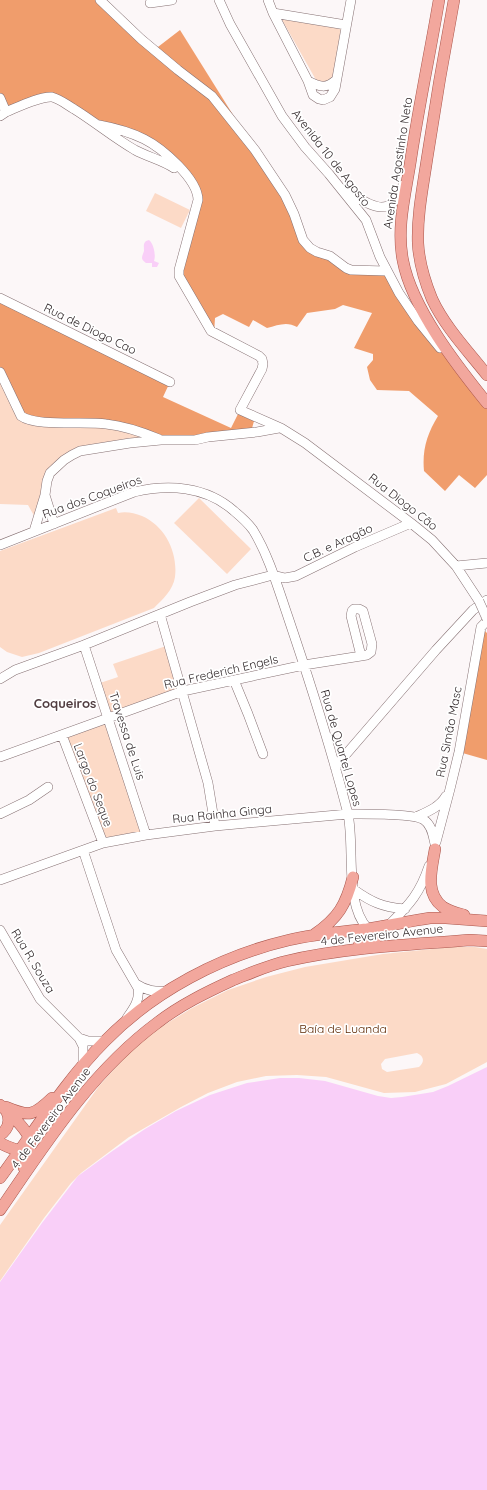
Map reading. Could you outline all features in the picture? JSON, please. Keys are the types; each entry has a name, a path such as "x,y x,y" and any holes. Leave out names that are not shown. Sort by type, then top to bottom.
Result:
{"main road":[{"name":"Avenida Agostinho Neto","path":"439,0 408,175 401,227 403,262 412,289 426,318 487,403"},
{"path":"454,0 427,155 418,224 418,244 422,268 433,300 444,320 487,375"},
{"path":"435,846 430,883 436,901 444,908 476,919"},
{"path":"312,936 328,925 341,910 353,877"},
{"name":"4 de Fevereiro Avenue","path":"0,1178 25,1151 28,1138 71,1080 104,1041 145,1005 200,973 266,946 312,936 368,929 430,918 476,919 487,921"},
{"path":"353,949 378,936 390,924"},
{"path":"368,929 391,942 405,945"},
{"name":"4 de Fevereiro Avenue","path":"0,1210 62,1121 102,1073 128,1046 157,1022 188,1002 219,986 279,963 353,949 470,940 487,941"},
{"path":"2,1107 21,1114 34,1112 51,1099 71,1080"},
{"path":"0,1135 6,1130 8,1125 8,1115 2,1107"},
{"path":"2,1107 19,1124 28,1138"},
{"path":"0,1143 25,1151 45,1140 62,1121"},
{"path":"19,1182 28,1160 25,1151"}],"street":[{"path":"100,0 141,39 212,96 255,150 285,195 294,214 300,234 310,248 330,256 351,270 386,271"},
{"path":"150,3 172,0"},
{"name":"Avenida 10 de Agosto","path":"219,0 230,24 282,116 305,147 366,220 386,271 398,293 418,321 472,384"},
{"path":"268,0 313,94 319,99 323,100 327,99 333,94 351,0"},
{"path":"273,13 346,25"},
{"path":"308,81 322,87 330,85 336,80"},
{"path":"0,98 3,114 46,97 54,97 99,125 134,150 185,172"},
{"path":"99,125 142,138 156,147 185,172 198,195 179,270 179,276 211,331 254,353 262,359 262,369 240,410 281,428"},
{"path":"134,150 142,138"},
{"path":"153,158 156,147"},
{"path":"339,187 370,204 382,207 390,205 396,201 408,175"},
{"name":"Rua de Diogo Cao","path":"0,298 170,382"},
{"path":"0,372 3,387 21,416 26,420 39,422 105,424 123,427 161,440"},
{"path":"251,432 254,430 258,417"},
{"path":"34,531 50,473 64,460 80,451 130,443 161,440 195,440 281,428"},
{"name":"Rua Diogo Cão","path":"281,428 329,460 432,540 456,566 483,600 487,620"},
{"name":"Rua dos Coqueiros","path":"0,545 134,492 151,488 190,489 215,498 229,507 252,529 259,541 273,575"},
{"path":"45,495 54,524"},
{"name":"C.B. e Aragão","path":"0,679 15,670 84,645 235,585 273,575 285,578 296,576 355,547 411,523"},
{"path":"456,566 487,563"},
{"name":"Rua de Quartel Lopes","path":"273,575 304,665 348,814 351,830 354,899 358,915 368,929"},
{"path":"335,767 436,650 483,600"},
{"path":"160,614 208,783 215,826"},
{"name":"Rua Simão Masc","path":"435,846 450,789 481,627 487,620"},
{"name":"Travessa de Luis","path":"84,645 146,835"},
{"name":"Rua Frederich Engels","path":"0,757 183,691 304,665 361,656"},
{"path":"234,680 262,754"},
{"name":"Largo do Seque","path":"62,735 103,843"},
{"path":"0,814 29,800 48,787"},
{"path":"416,817 441,804 450,789"},
{"name":"Rua Rainha Ginga","path":"0,878 103,843 146,835 215,826 348,814 416,817"},
{"path":"351,830 357,820 365,814"},
{"path":"390,924 405,909 421,889 435,846 430,825 424,819 416,817"},
{"path":"83,850 116,950 136,984 139,995 137,1003 124,1023"},
{"path":"353,889 376,904 391,908 405,909"},
{"name":"Rua R. Souza","path":"0,930 36,993 49,1009 79,1038"},
{"path":"136,984 144,989 153,991 169,990"},
{"path":"79,1038 88,1041 104,1041"},
{"path":"79,1038 83,1046 83,1065"}],"green space":[{"path":"281,18 341,28 334,75 329,81 320,83 316,80"},
{"path":"155,193 190,210 181,228 146,211"},
{"path":"0,372 105,424 161,440 80,451 56,466 37,521 28,505 0,504"},
{"path":"199,498 251,549 227,574 174,523"},
{"path":"116,508 118,513 133,513 150,520 163,533 168,541 174,558 175,577 170,590 164,598 154,608 39,653 22,657 7,652 0,647 0,551"},
{"path":"169,645 183,691 109,718 146,835 103,843 62,735 108,718 97,684 118,677 113,664"},
{"name":"Baía de Luanda","path":"452,947 475,947 487,949 487,1062 446,1084 415,1092 384,1093 326,1077 297,1075 266,1076 237,1082 208,1093 129,1137 81,1173 71,1183 44,1218 0,1281 0,1225 99,1086 126,1056 156,1030 192,1008 228,990 266,977 305,967 383,954","holes":["417,1053 423,1059 419,1067 387,1072 382,1069 381,1064 385,1059"]}],"shaded area":[{"path":"0,0 102,0 154,50 180,30 272,175 303,240 346,268 386,271 487,403 487,475 475,488 459,475 445,491 424,471 426,442 438,416 409,391 377,390 370,380 367,367 373,360 373,354 354,348 372,313 343,305 335,309 307,313 297,327 286,324 267,328 253,320 249,327 223,314 215,318 214,334 181,281 198,195 165,154 54,97 6,112 0,98"},
{"path":"149,240 152,244 155,253 154,261 159,263 157,267 152,267 152,263 146,263 142,259 144,244"},
{"path":"0,298 170,382 163,397 231,428 238,414 254,421 251,432 178,440 138,431 26,420 0,372"},
{"path":"481,627 487,633 487,760 459,752"},
{"path":"487,1067 487,1490 0,1490 0,1282 78,1176 145,1129 176,1111 210,1095 247,1083 280,1078 299,1078 325,1081 378,1096 391,1098 433,1092"}],"district":[{"name":"Coqueiros","path":"65,703"}]}
